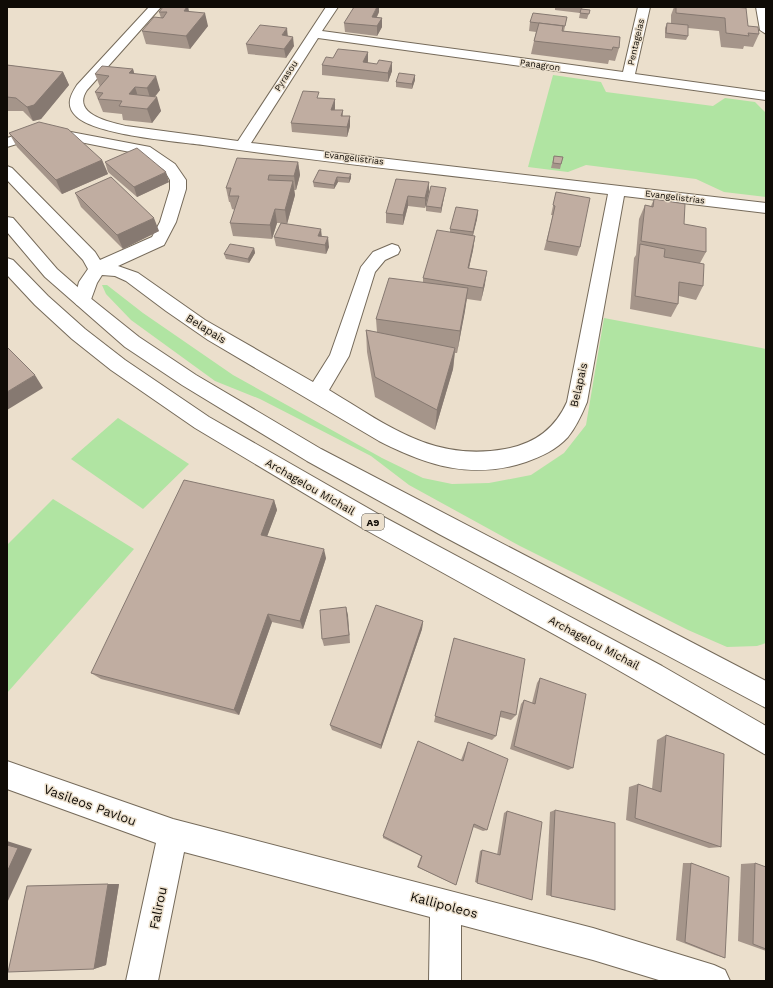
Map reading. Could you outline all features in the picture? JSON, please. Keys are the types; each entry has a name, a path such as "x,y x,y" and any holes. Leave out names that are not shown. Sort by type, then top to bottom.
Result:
{"street":[{"name":"Evangelistrias","path":"155,7 82,88 76,97 76,106 82,114 105,125 126,130 242,146 617,189 766,208"},
{"name":"Pyrasou","path":"242,146 332,7"},
{"name":"Pentageias","path":"628,78 644,7"},
{"path":"762,7 766,30"},
{"name":"Panagron","path":"314,34 766,96"},
{"path":"7,143 34,134 55,133 145,150 170,167 178,180 178,189 168,222 158,241 97,269 88,282 83,301"},
{"path":"7,171 80,245 90,256 97,269"},
{"name":"Belapais","path":"97,269 108,268 128,274 188,318 240,350 317,393 368,426 418,451 443,459 469,462 505,459 533,452 558,436 570,418 577,402 617,189"},
{"path":"7,222 51,273 83,301 132,342 188,380 314,455 461,535 766,694"},
{"path":"317,393 338,356 352,321 367,271 379,256 392,250"},
{"name":"Archagelou Michail","path":"7,264 74,329 160,395 262,459 420,549 653,675 766,741"},
{"name":"Vasileos Pavlou","path":"7,775 173,834"},
{"name":"Kallipoleos","path":"173,834 593,944 714,981"},
{"name":"Falirou","path":"142,981 173,834"},
{"path":"445,905 445,981"}],"green space":[{"path":"553,75 601,82 606,92 713,106 725,98 755,102 766,113 766,197 724,192 696,179 586,165 568,172 528,167"},
{"path":"102,285 107,285 143,313 233,375 382,458 423,478 452,484 489,483 531,475 564,453 586,425 604,318 766,349 766,643 757,646 727,647 688,630 520,546 409,485 371,456 260,399 215,381 131,320 106,294"},
{"path":"118,418 189,464 143,509 71,459"},
{"path":"53,499 134,549 7,693 7,545"}],"building":[{"path":"163,7 187,7 184,11 205,13 186,36 142,31 154,17 163,18 167,12 159,12"},
{"path":"354,7 377,7 372,17 382,18 377,26 344,23"},
{"path":"676,7 746,8 748,26 758,27 759,34 748,33 749,36 726,33 725,18 676,13"},
{"path":"581,9 590,10 589,14 580,13"},
{"path":"533,13 567,17 565,26 530,22"},
{"path":"539,23 563,26 562,31 620,37 619,48 613,47 612,50 534,41"},
{"path":"667,23 688,25 688,36 666,33"},
{"path":"260,25 287,28 282,35 293,37 284,49 246,44"},
{"path":"338,49 368,52 363,62 377,64 379,60 392,62 388,73 322,65 326,57 333,58"},
{"path":"7,65 63,72 34,105 27,107 16,98 7,97"},
{"path":"102,66 133,69 129,73 156,76 147,88 135,87 129,94 157,97 147,109 119,106 122,101 98,99 103,93 95,92 109,76 95,74"},
{"path":"399,73 415,75 412,84 396,82"},
{"path":"303,91 319,92 317,98 335,99 331,110 343,110 341,116 350,116 347,127 291,123"},
{"path":"39,122 68,129 102,160 56,180 9,133"},
{"path":"137,148 166,172 134,187 105,162"},
{"path":"554,156 563,157 561,164 553,163"},
{"path":"237,158 298,162 294,176 269,175 268,180 293,181 285,210 275,209 270,225 230,223 239,196 229,196 231,188 226,188"},
{"path":"319,170 351,174 349,178 337,177 334,185 313,182"},
{"path":"111,177 154,218 117,235 75,193"},
{"path":"396,179 429,182 425,198 408,196 403,215 386,213"},
{"path":"431,186 446,188 441,208 426,206"},
{"path":"556,192 590,198 580,247 547,241 555,206 553,205"},
{"path":"654,199 685,204 684,224 706,228 706,252 641,241 645,205 653,207"},
{"path":"456,207 478,210 473,232 450,229"},
{"path":"281,223 321,229 318,236 328,237 325,245 274,237"},
{"path":"437,230 475,236 468,268 487,271 483,288 423,278"},
{"path":"230,244 254,248 248,259 224,254"},
{"path":"640,244 665,249 664,257 704,264 703,286 679,282 678,304 635,296"},
{"path":"389,278 468,288 460,331 376,319"},
{"path":"366,330 455,348 437,410 375,377"},
{"path":"7,347 35,375 7,392"},
{"path":"184,480 274,500 261,535 324,549 300,621 268,614 234,710 91,673"},
{"path":"376,605 423,621 381,745 330,725"},
{"path":"346,607 349,635 322,639 320,610"},
{"path":"454,638 525,659 516,715 501,711 496,736 435,716"},
{"path":"540,678 586,694 573,768 514,746 524,700 535,704"},
{"path":"666,735 724,754 721,847 635,818 638,784 661,792"},
{"path":"418,741 463,761 468,742 508,759 487,830 474,824 456,885 418,867 422,856 383,836"},
{"path":"555,810 615,823 615,910 551,896"},
{"path":"507,811 542,822 532,900 477,883 482,850 500,855"},
{"path":"7,845 18,848 7,872"},
{"path":"691,863 729,877 725,958 685,942"},
{"path":"755,863 766,867 766,949 753,944"},
{"path":"108,884 94,969 8,972 27,886"}]}
